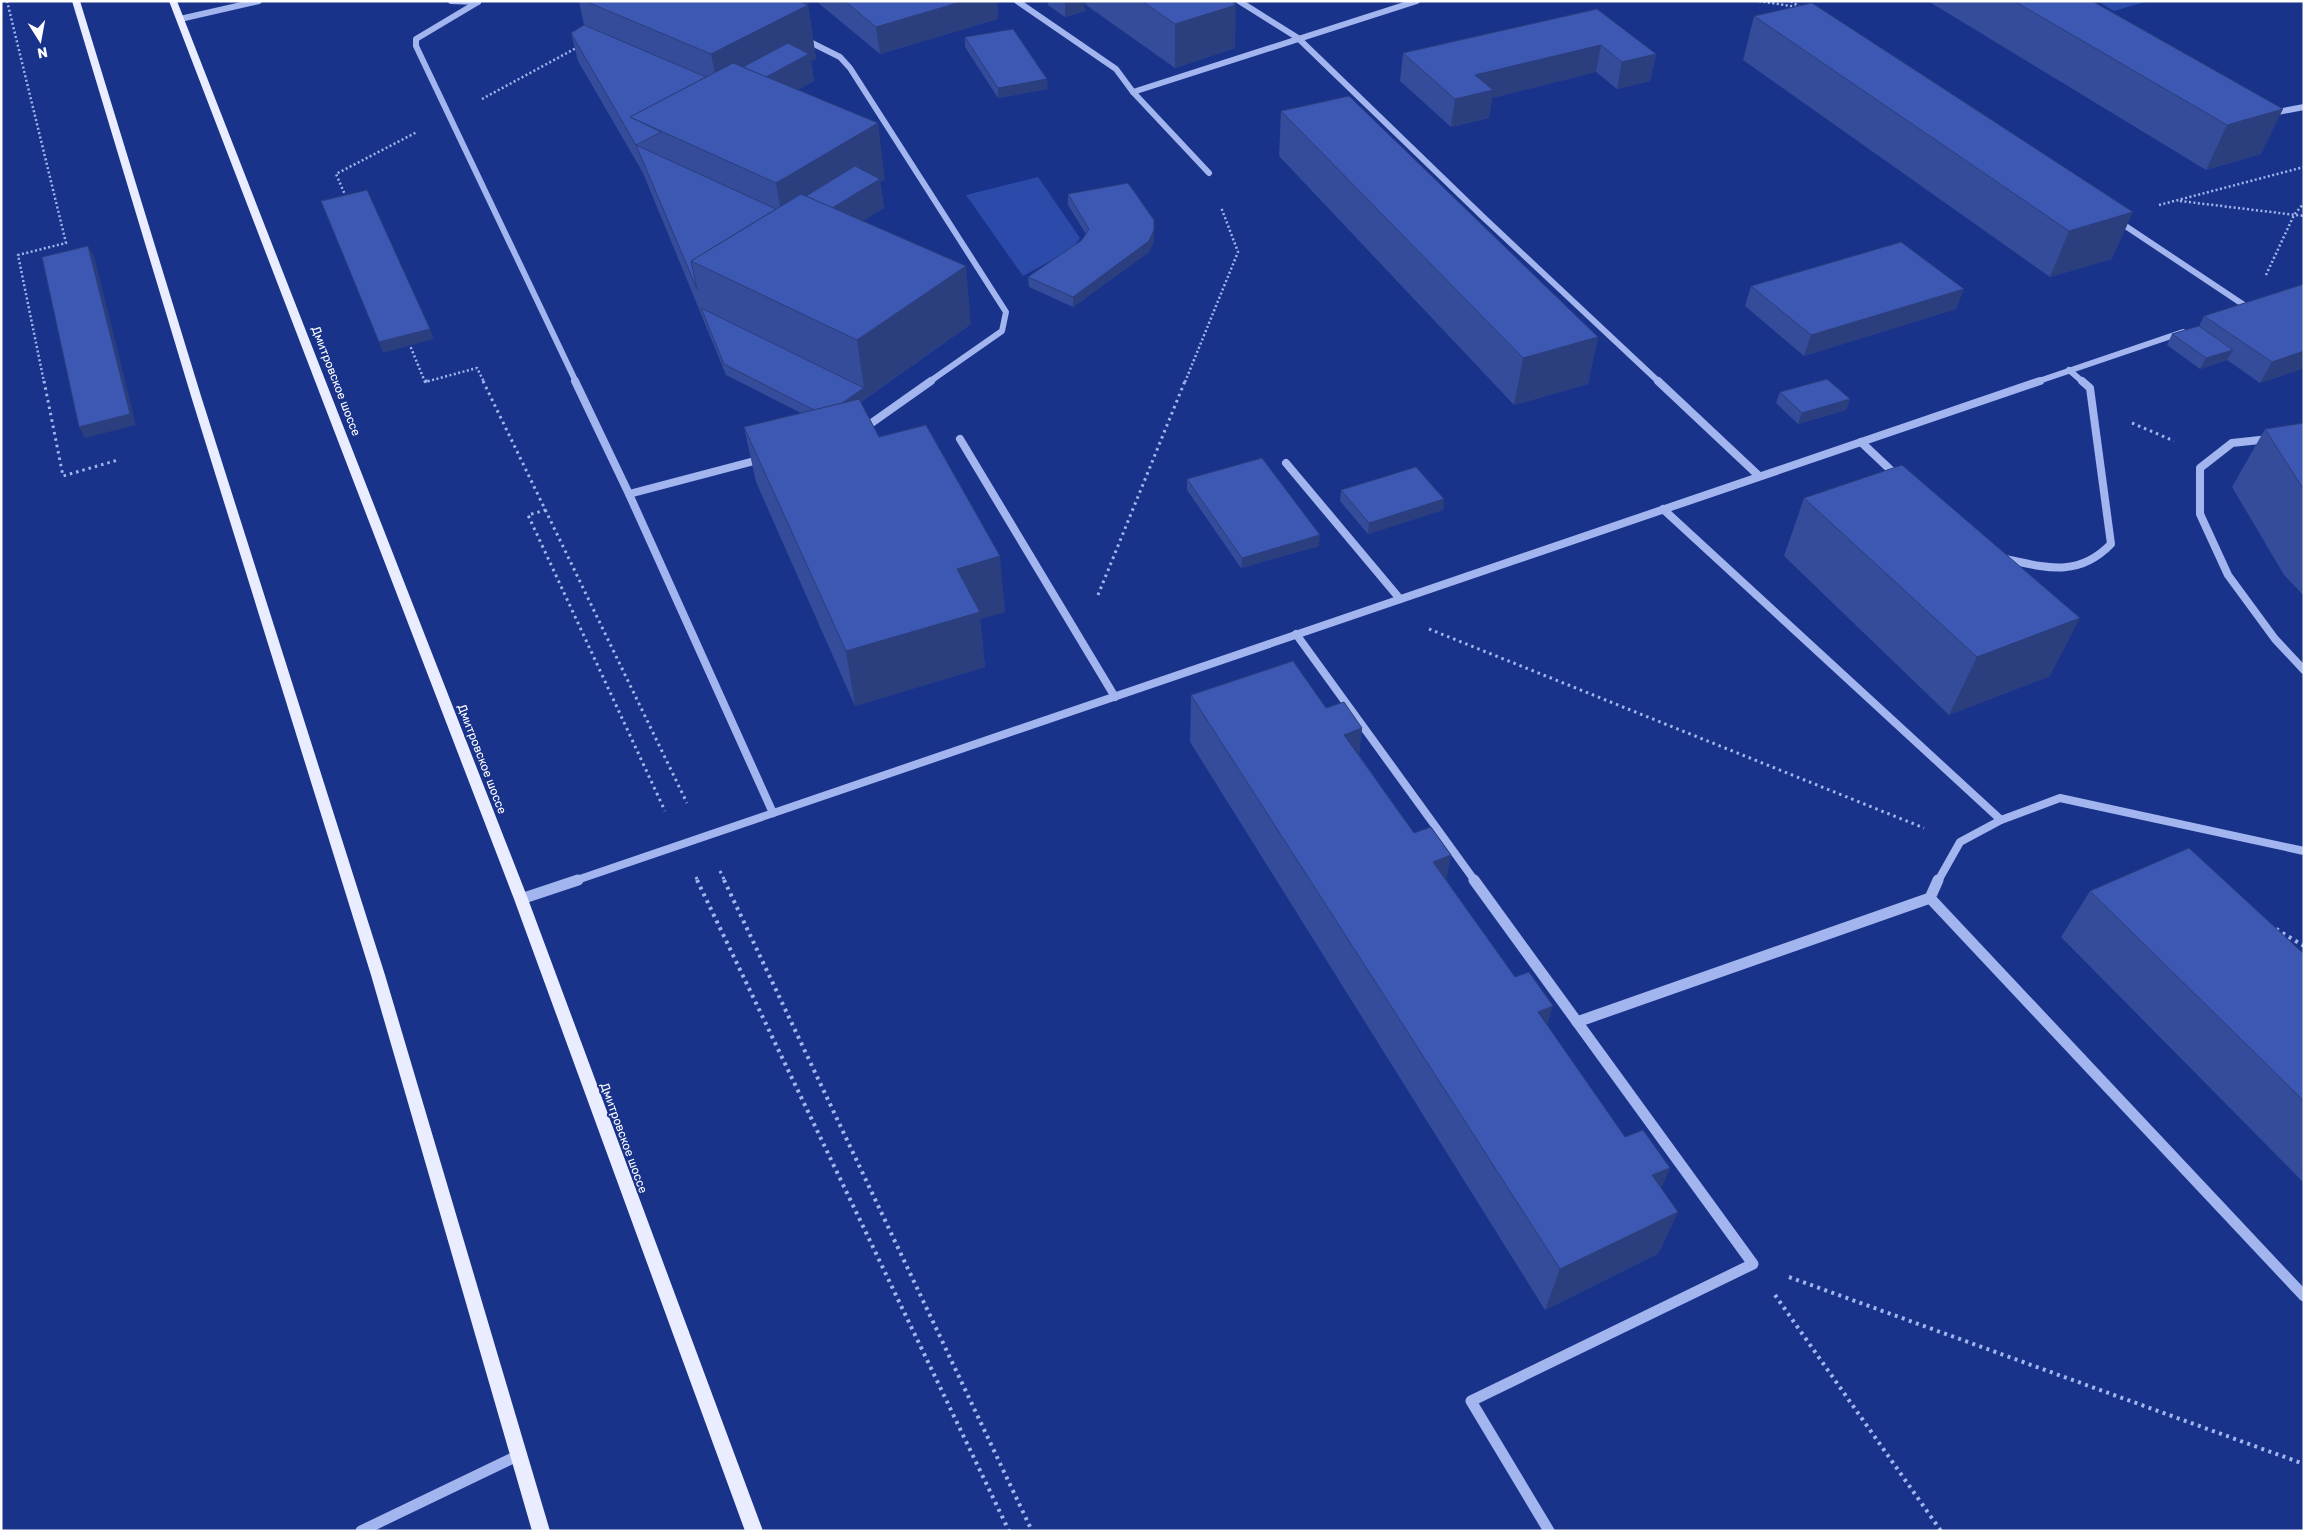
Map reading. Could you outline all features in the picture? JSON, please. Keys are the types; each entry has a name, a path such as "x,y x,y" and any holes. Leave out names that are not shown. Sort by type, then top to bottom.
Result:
{"main road":[{"path":"76,1 196,396 375,965 541,1531"},
{"name":"Дмитровское шоссе","path":"173,1 522,899 754,1531"}],"lane":[{"path":"180,19 259,1"},
{"path":"451,1 480,2"},
{"path":"1017,1 1116,69 1133,92 1209,173"},
{"path":"1239,1 1298,38 1482,216 1759,476"},
{"path":"1133,92 1417,1"},
{"path":"480,2 416,39 416,46 629,494 773,813"},
{"path":"792,34 827,49 840,57 850,68 1006,312 1002,331 892,409 857,431"},
{"path":"2264,115 2304,107"},
{"path":"2113,217 2250,309"},
{"path":"2240,312 2259,306"},
{"path":"522,899 2194,328"},
{"path":"1990,556 2041,567 2072,568 2093,560 2111,544 2090,388 2069,370"},
{"path":"960,439 1115,697"},
{"path":"2281,442 2273,439 2232,443 2200,468 2200,514 2228,575 2275,639 2304,670"},
{"path":"1861,442 1904,482"},
{"path":"629,494 768,457"},
{"path":"1286,463 1400,599"},
{"path":"1663,509 2001,820"},
{"path":"1296,634 1753,1264 1471,1401 1548,1531"},
{"path":"1577,1022 1930,898 1945,865 1960,842 2001,820 2060,798 2304,851"},
{"path":"1930,898 2304,1296"},
{"path":"361,1531 519,1455"}],"path":[{"path":"8,1 66,243 18,255 63,476 118,460"},
{"path":"1759,1 1800,8 1791,1"},
{"path":"346,198 336,174 585,43"},
{"path":"2113,217 2304,167"},
{"path":"1080,639 1238,252 1209,173"},
{"path":"2178,200 2304,216"},
{"path":"2250,309 2294,215 2304,203"},
{"path":"406,336 425,382 477,368 704,836 1032,1531"},
{"path":"2094,410 2125,420 2214,458"},
{"path":"546,510 528,515 680,844 1009,1531"},
{"path":"1375,608 1960,842"},
{"path":"2270,925 2304,946"},
{"path":"1753,1264 2304,1464"},
{"path":"1753,1264 1941,1531"}],"shaded area":[{"path":"2097,1 2148,1 2114,11"},
{"path":"1038,177 1080,238 1072,249 1023,276 966,195"}],"building":[{"path":"585,1 799,1 808,5 711,54"},
{"path":"845,1 964,1 876,27"},
{"path":"1142,1 1231,1 1236,5 1175,24"},
{"path":"2014,1 2092,1 2283,109 2227,125"},
{"path":"1812,3 2133,212 2069,231 1754,16"},
{"path":"1597,9 1656,54 1622,62 1601,45 1475,75 1493,90 1455,99 1403,53"},
{"path":"584,25 706,77 630,117 661,132 636,145 571,33"},
{"path":"1013,29 1047,79 998,88 965,37"},
{"path":"788,43 809,54 766,77 743,67"},
{"path":"733,63 878,123 776,183 630,117"},
{"path":"1349,96 1598,337 1523,358 1281,111"},
{"path":"636,145 776,209 691,261 697,289"},
{"path":"855,166 880,179 832,208 806,196"},
{"path":"1128,183 1154,220 1154,230 1149,241 1073,297 1028,277 1082,240 1089,229 1068,194"},
{"path":"367,190 430,329 379,342 321,201"},
{"path":"801,194 966,266 857,340 691,261"},
{"path":"1901,242 1964,289 1811,335 1751,286"},
{"path":"88,246 130,414 79,427 42,257"},
{"path":"2304,284 2304,351 2272,362 2204,316"},
{"path":"701,308 864,388 842,403 814,410 724,364"},
{"path":"2199,326 2233,350 2206,358 2172,334"},
{"path":"1827,379 1850,399 1802,413 1780,392"},
{"path":"859,399 879,437 926,425 1000,556 957,569 980,612 846,651 744,427"},
{"path":"2304,423 2304,490 2265,429"},
{"path":"1262,458 1320,535 1242,558 1187,479"},
{"path":"1902,465 2080,618 1977,657 1804,498"},
{"path":"1416,467 1444,499 1369,523 1341,490"},
{"path":"1293,661 1326,708 1344,702 1362,728 1344,735 1414,833 1431,827 1451,855 1433,862 1515,977 1529,972 1553,1006 1538,1012 1625,1137 1643,1130 1670,1168 1652,1175 1678,1212 1560,1269 1191,695"},
{"path":"2189,848 2304,954 2304,1101 2090,891"}]}
